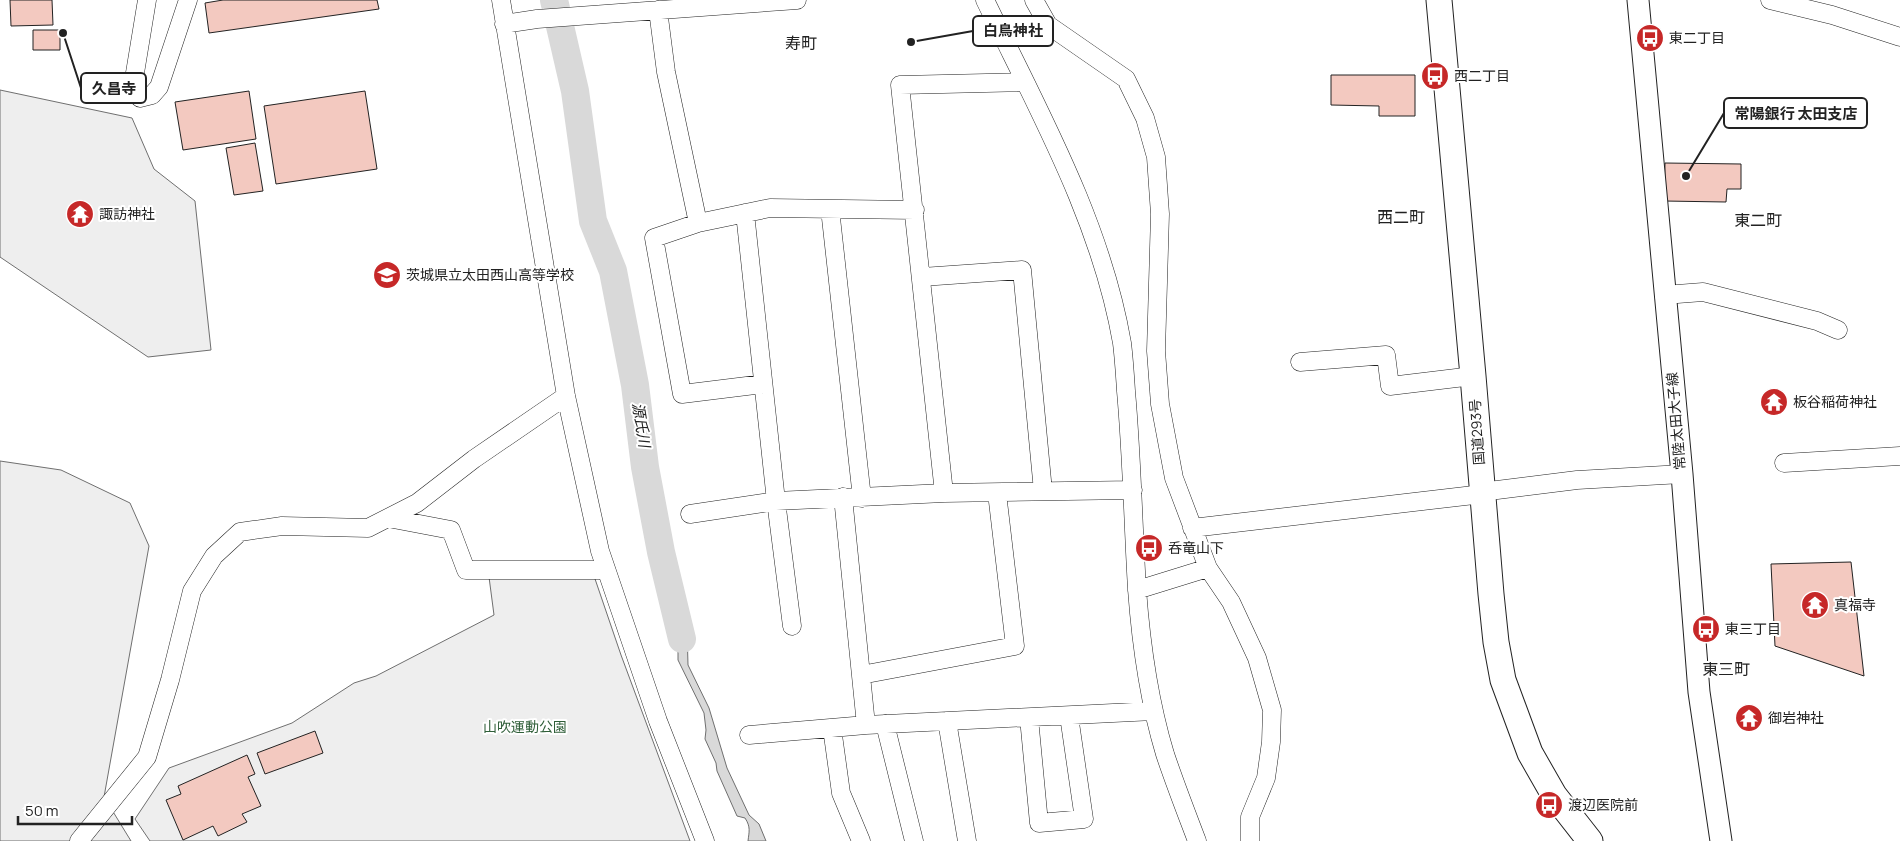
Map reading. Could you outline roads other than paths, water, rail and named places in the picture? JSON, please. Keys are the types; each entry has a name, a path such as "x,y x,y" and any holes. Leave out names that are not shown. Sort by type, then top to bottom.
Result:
{"highway":[{"name":"国道293号","path":"1439,0 1473,376 1481,492 1495,633 1502,680 1530,753 1554,795 1590,841"}],"main road":[{"name":"常陸太田大子線","path":"1638,0 1682,474 1700,701 1721,841"}],"street":[{"path":"147,0 133,85 135,93 140,98 152,95 159,87 188,0"},
{"path":"501,0 566,396 600,551 658,721 705,841"},
{"path":"504,24 537,19 658,10 695,4 797,0"},
{"path":"985,0 1078,198 1105,269 1115,306 1122,346 1133,490 1137,590 1145,659 1154,711 1175,784 1198,841"},
{"path":"1034,0 1048,25 1126,80 1145,118 1156,157 1160,214 1156,350 1160,404 1174,478 1208,568 1231,602 1256,658 1272,710 1266,778 1250,817 1250,841"},
{"path":"1774,0 1848,19 1900,37"},
{"path":"658,10 666,72 698,224"},
{"path":"944,493 915,210 900,85 1024,82"},
{"path":"763,384 682,394 654,238 698,224 770,208 915,210"},
{"path":"830,209 862,498"},
{"path":"745,213 776,501 792,626"},
{"path":"922,277 1022,270 1043,491"},
{"path":"1664,295 1703,292 1817,321 1838,330"},
{"path":"1300,362 1386,355 1390,386 1473,376"},
{"path":"79,841 147,757 170,680 192,591 214,556 240,532 282,526 368,528 417,503 474,458 566,396"},
{"path":"1784,463 1900,456"},
{"path":"1192,528 1474,495 1481,492 1577,480 1682,474"},
{"path":"690,514 776,501 843,497 862,498 944,493 1133,490"},
{"path":"861,675 1015,646 997,492"},
{"path":"843,497 866,725"},
{"path":"388,518 451,530 466,570 606,570"},
{"path":"1137,590 1208,568"},
{"path":"749,735 866,725 1154,711"},
{"path":"1029,718 1039,823 1084,819 1069,716"},
{"path":"947,721 967,841"},
{"path":"885,724 914,841"},
{"path":"832,728 840,793 861,841"}],"waterway":[{"name":"源氏川","path":"554,0 575,91 593,221 613,271 635,385 645,467 661,552 682,639"}],"place":[{"name":"久昌寺","path":"63,33"},
{"name":"東二丁目","path":"1650,38"},
{"name":"白鳥神社","path":"911,42"},
{"name":"西二丁目","path":"1435,76"},
{"name":"常陽銀行 太田支店","path":"1686,176"},
{"name":"諏訪神社","path":"80,214"},
{"name":"茨城県立太田西山高等学校","path":"387,275"},
{"name":"板谷稲荷神社","path":"1774,402"},
{"name":"呑竜山下","path":"1149,548"},
{"name":"真福寺","path":"1815,605"},
{"name":"東三丁目","path":"1706,629"},
{"name":"御岩神社","path":"1749,718"},
{"name":"渡辺医院前","path":"1549,805"}],"district":[{"name":"寿町","path":"801,43"},
{"name":"西二町","path":"1401,217"},
{"name":"東二町","path":"1758,220"},
{"name":"東三町","path":"1726,669"}],"park label":[{"name":"山吹運動公園","path":"525,727"}]}
